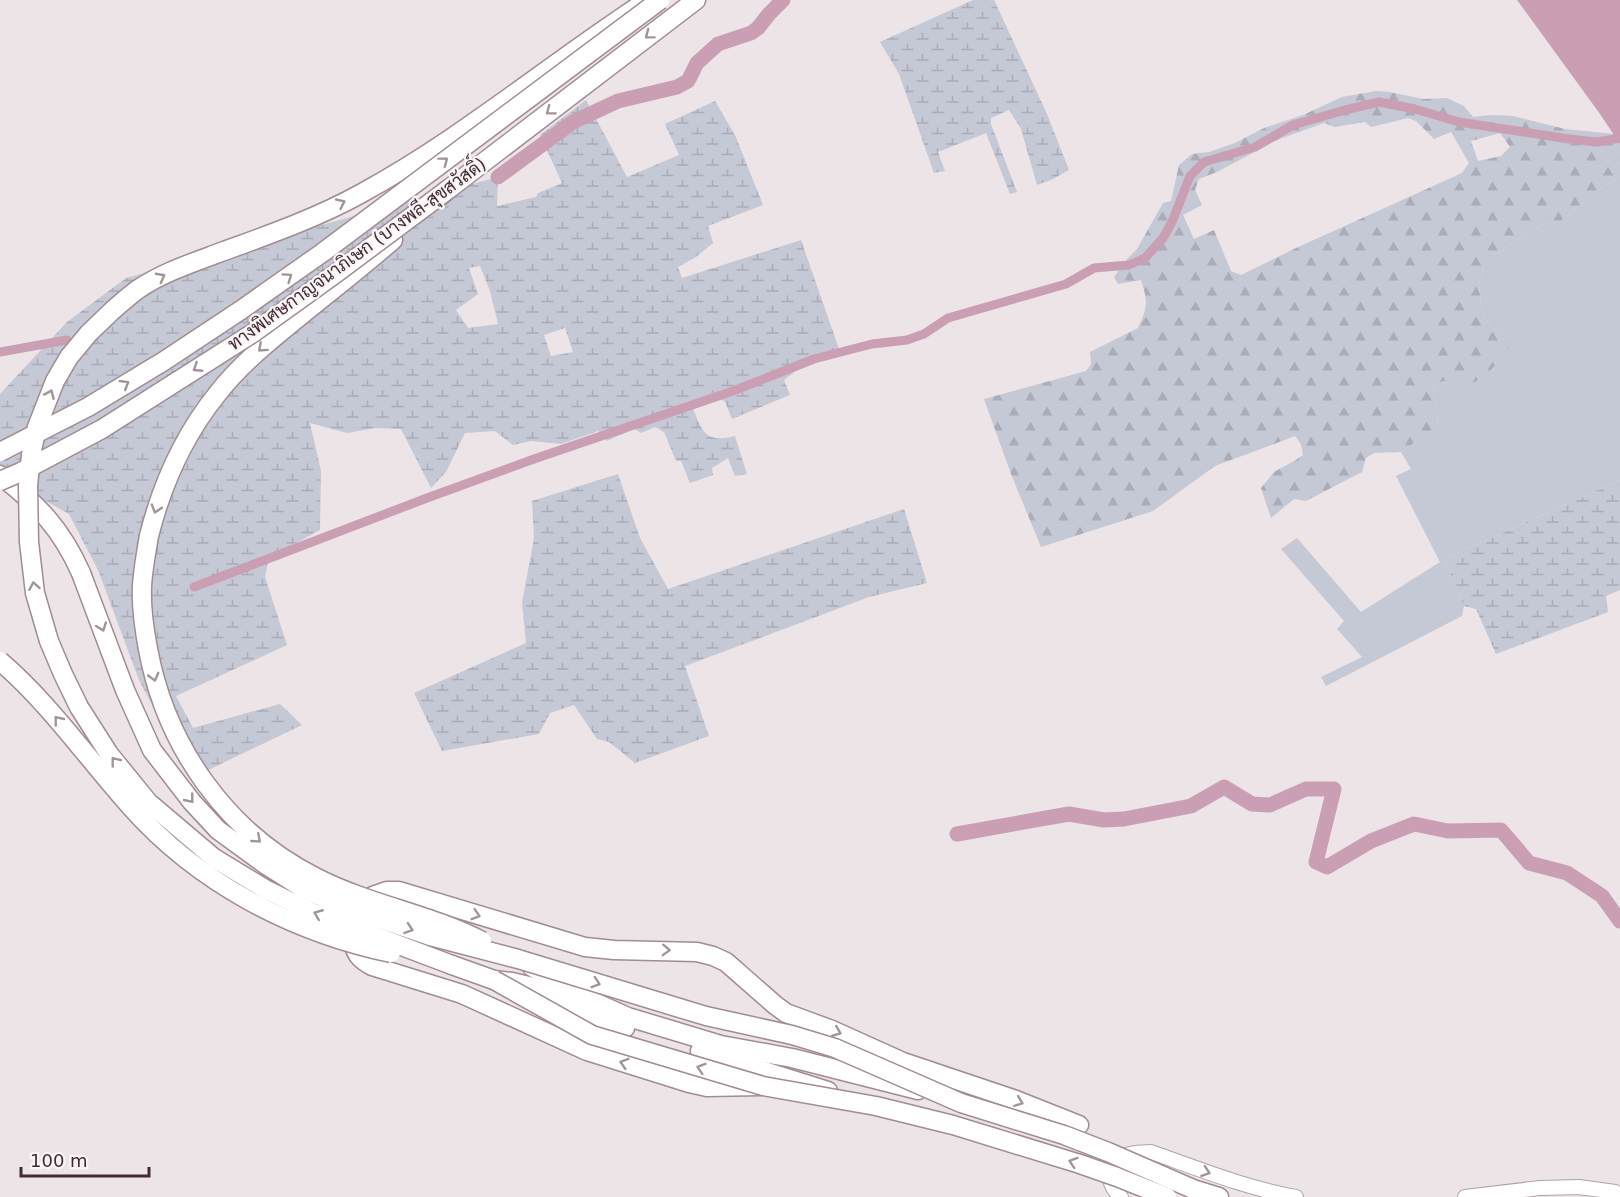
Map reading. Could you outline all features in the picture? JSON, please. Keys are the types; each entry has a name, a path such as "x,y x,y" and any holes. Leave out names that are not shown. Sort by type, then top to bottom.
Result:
{"highway":[{"path":"648,0 578,47 456,135 360,195 315,216 169,272 138,289 112,310 69,357 55,381 37,427 27,486 35,593 49,640 63,674 79,706 110,754 148,802 214,858 265,889 314,913 494,980 592,1035 763,1086 876,1106"},
{"name":"ทางพิเศษกาญจนาภิเษก (บางพลี-สุขสวัสดิ์)","path":"0,452 88,407 164,361 241,310 322,253 660,0"},
{"name":"ทางพิเศษกาญจนาภิเษก (บางพลี-สุขสวัสดิ์)","path":"0,481 102,429 253,333 450,188 696,0"},
{"path":"450,188 385,247 262,348 236,372 202,414 174,461 155,513 145,561 142,587 143,612 153,673 176,736 209,790 244,828 288,862 317,879 452,927 518,959"},
{"path":"0,475 43,512 71,551 125,690 152,750 192,802 218,830 304,889 348,908 430,936 518,959 706,1016 792,1035 835,1048 961,1103 1097,1147 1199,1193 1219,1197"},
{"path":"0,661 52,712 132,809 183,856 211,877 242,897 308,928 377,950 452,965"},
{"path":"763,1086 707,1087 689,1083 587,1051 488,1005 447,989 372,966 355,952 354,945 373,896 387,891 399,891 585,947 697,952 713,956 726,962 786,1012 903,1062 1016,1100 1079,1125"},
{"path":"494,980 537,988 597,1019 876,1106 994,1136 1117,1177 1167,1197"},
{"path":"1117,1177 1147,1197"}],"street":[{"path":"1121,1197 1112,1188 1111,1169 1126,1155 1151,1152 1234,1181 1296,1197"},
{"path":"1465,1197 1540,1188 1579,1187 1615,1192 1620,1195"}],"green space":[{"path":"973,0 994,0 1047,114 1069,170 1037,185 1021,129 1009,110 991,118 991,124 1017,192 1010,194 986,133 938,152 945,171 934,173 899,74 880,42"},
{"path":"1376,91 1423,99 1447,98 1464,106 1473,117 1513,116 1565,129 1614,134 1620,144 1620,177 1602,187 1561,221 1542,225 1509,245 1485,264 1479,284 1481,306 1489,326 1514,341 1492,369 1478,380 1461,385 1443,381 1432,387 1438,409 1437,427 1401,452 1374,453 1366,458 1362,472 1306,501 1294,499 1271,518 1261,488 1274,472 1303,455 1301,444 1295,436 1215,466 1153,511 1041,547 984,399 1086,371 1091,364 1090,352 1138,328 1146,304 1141,280 1118,284 1114,277 1137,249 1163,203 1171,201 1179,165 1192,154 1209,152 1235,143 1264,128 1303,115 1342,97","holes":["1408,118 1416,121 1434,139 1451,132 1469,163 1462,173 1241,275 1231,271 1214,230 1194,239 1183,215 1202,205 1195,190 1199,179 1277,140 1324,123 1335,127 1365,122 1371,127","1500,133 1510,147 1501,156 1478,161 1471,141"]},
{"path":"586,100 627,177 679,155 665,124 715,101 735,135 763,205 708,226 713,243 696,257 678,267 682,278 801,240 839,349 797,370 784,380 790,395 732,419 725,402 716,395 692,406 702,429 711,437 735,436 747,474 735,476 728,458 712,468 713,475 690,483 681,461 676,461 664,432 655,427 641,433 634,429 607,441 598,431 561,444 531,441 513,445 495,431 465,433 446,472 431,488 401,429 375,428 347,433 310,423 321,471 320,530 269,558 265,577 287,645 176,696 193,728 280,704 302,725 198,775 159,718 139,680 98,570 69,514 28,491 0,470 0,394 67,322 126,278 498,177 497,206 536,197 538,193 562,183 540,135","holes":["480,266 490,291 498,324 468,328 456,310 478,294 469,268","565,328 573,352 551,356 544,335"]},
{"path":"1620,177 1620,480 1449,557 1445,561 1464,606 1462,616 1326,686 1321,677 1362,657 1337,629 1344,621 1281,549 1297,538 1361,612 1440,562 1396,476 1411,469 1401,452 1437,427 1438,409 1432,387 1443,381 1462,385 1514,341 1489,326 1481,306 1479,284 1485,264 1509,245 1542,225 1561,221 1602,187"},
{"path":"618,474 640,538 668,589 904,509 927,583 869,597 685,666 709,736 635,763 609,742 597,739 574,705 550,713 539,734 442,751 414,693 526,643 522,603 534,538 532,501"},
{"path":"1620,480 1620,590 1606,596 1608,612 1496,654 1476,609 1464,606 1445,561 1449,557"}],"shaded area":[{"path":"1517,0 1620,0 1620,144 1600,114"}],"waterway":[{"path":"498,177 573,122 618,101 677,87 688,81 697,63 718,44 751,33 783,0"},
{"path":"194,587 427,498 733,391 814,359 872,344 907,340 924,334 948,318 1066,284 1094,268 1129,265 1145,258 1163,238 1172,222 1190,176 1204,162 1255,147 1293,125 1379,102 1415,109 1459,122 1569,139 1597,142 1620,138"},
{"path":"0,352 67,340"},
{"path":"957,834 1069,814 1104,820 1124,819 1191,806 1224,787 1252,804 1270,805 1306,789 1334,789 1316,862 1327,867 1371,841 1414,824 1448,831 1501,830 1529,863 1567,873 1602,896 1620,921"}]}
